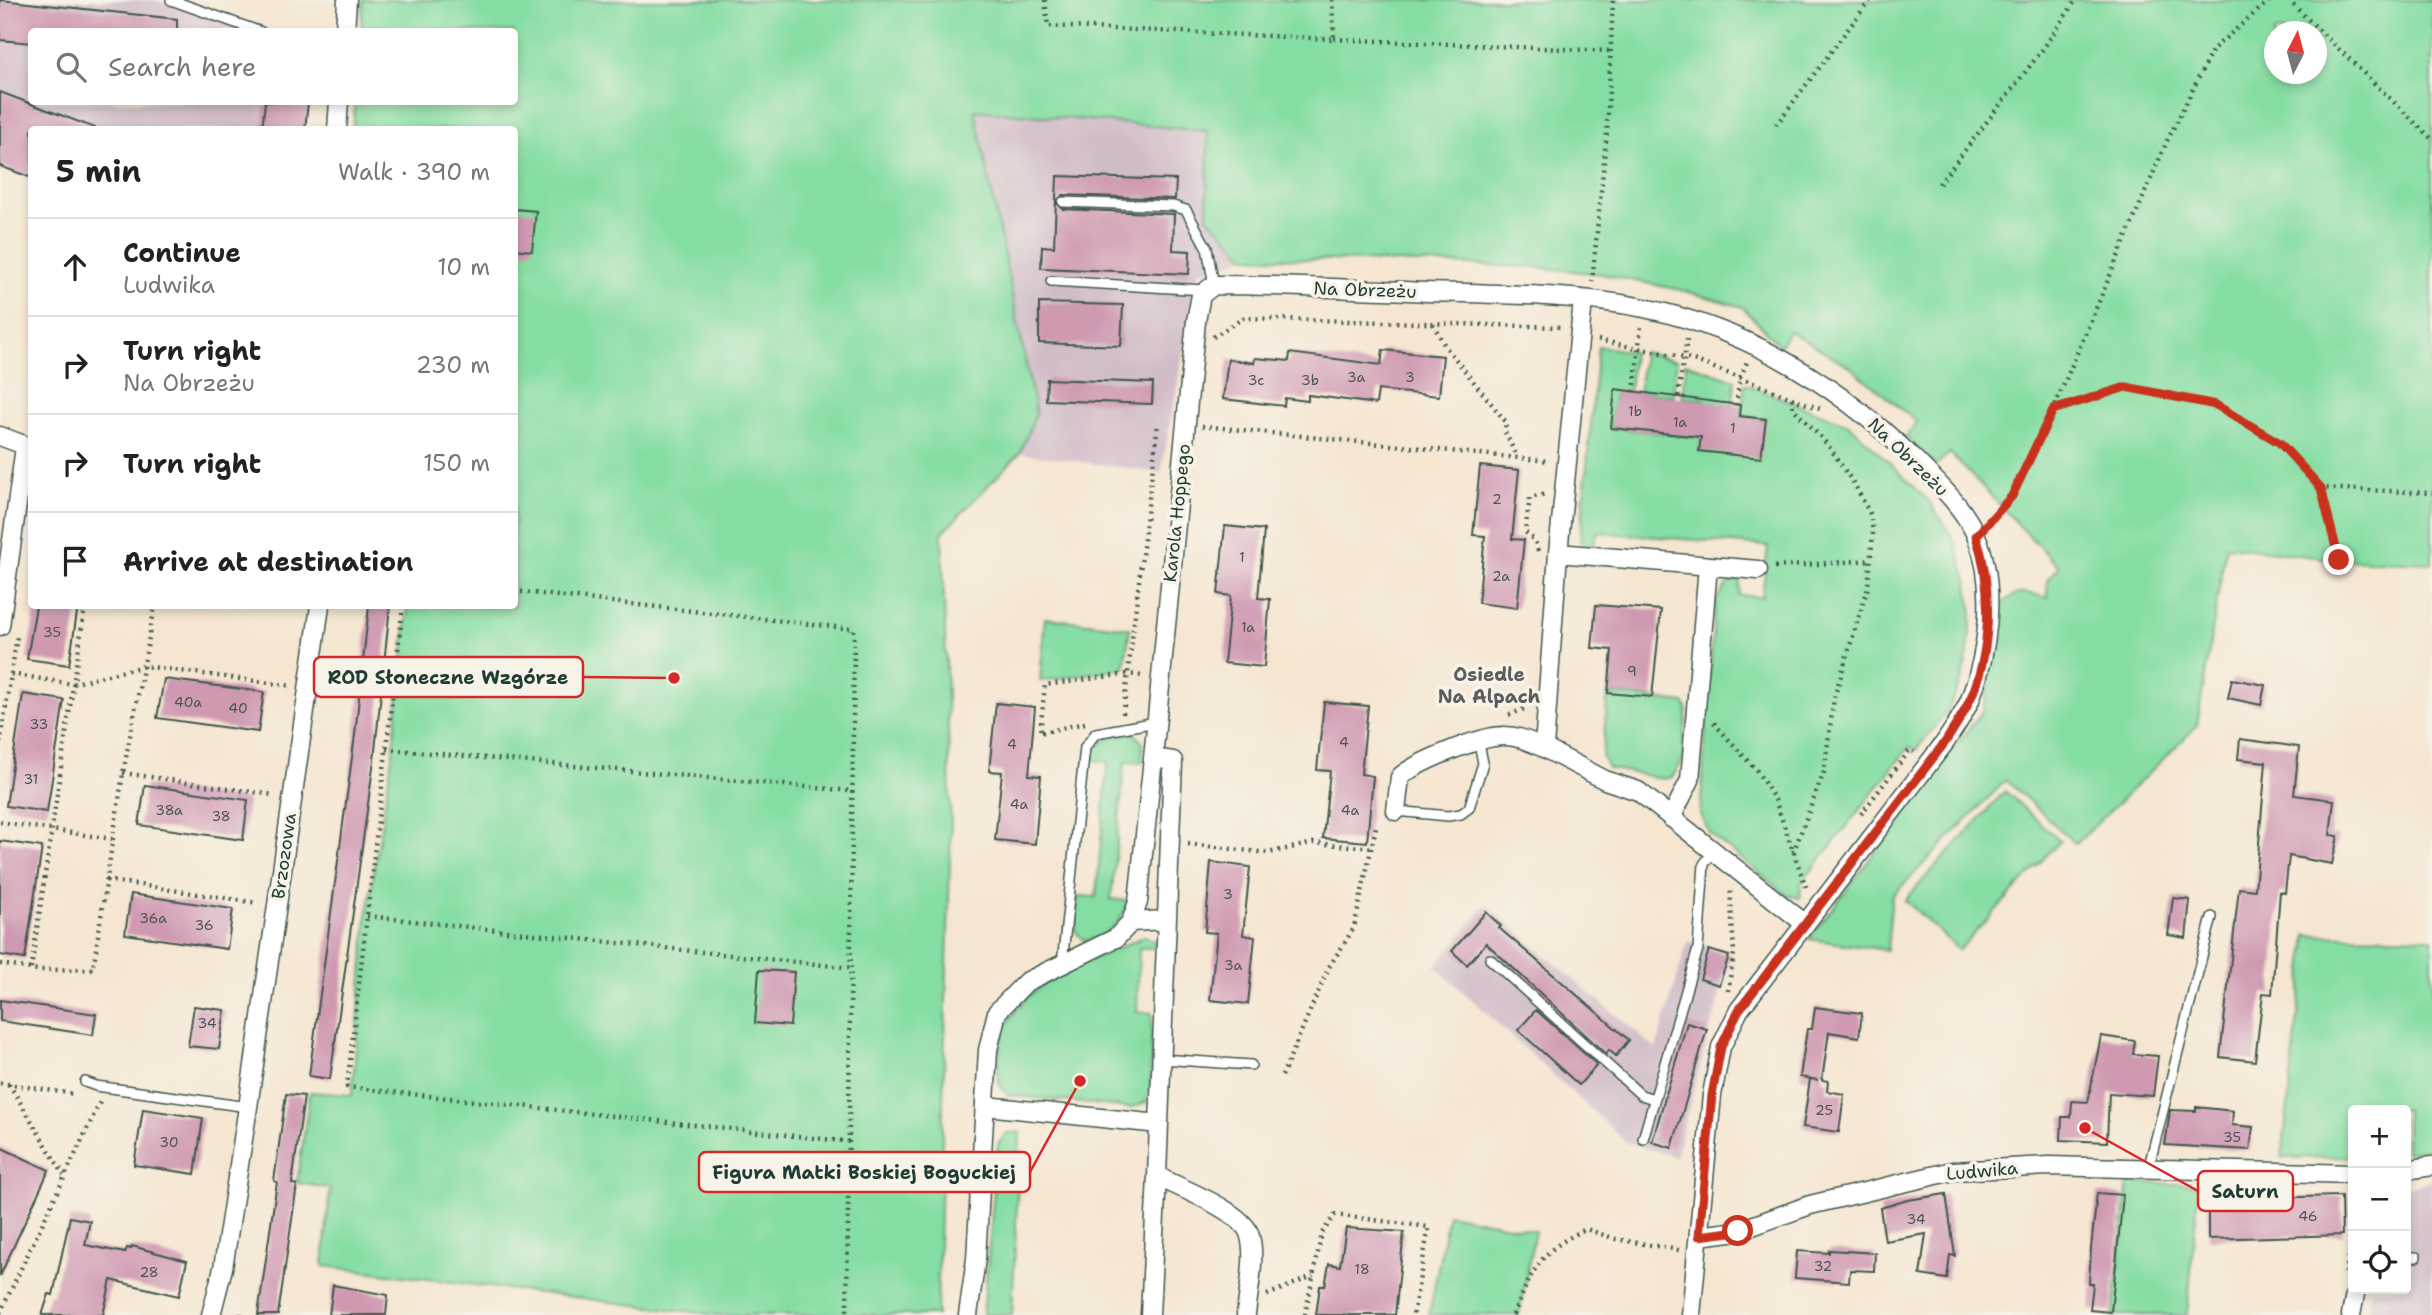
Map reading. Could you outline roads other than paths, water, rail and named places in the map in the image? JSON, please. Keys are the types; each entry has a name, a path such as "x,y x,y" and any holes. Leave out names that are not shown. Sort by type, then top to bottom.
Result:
{"street":[{"path":"345,28 347,0"},
{"path":"337,126 340,105"},
{"name":"Na Obrzeżu","path":"1206,293 1548,296 1644,308 1691,321 1780,357 1838,394 1885,431 1942,487 1976,536 1983,557 1987,606 1986,637 1969,703 1946,741 1799,919 1739,1010 1721,1047 1712,1095 1699,1236"},
{"name":"Karola Hoppego","path":"1131,922 1138,902 1160,678 1206,293"},
{"path":"1544,748 1566,463 1586,300"},
{"path":"0,436 28,448 0,625"},
{"path":"1558,553 1758,570"},
{"path":"1671,818 1690,780 1708,566"},
{"name":"Brzozowa","path":"211,1315 223,1268 248,1107 320,609"},
{"path":"1396,811 1400,777 1413,765 1500,736 1519,737 1605,780 1638,791 1799,919"},
{"path":"1150,1315 1173,761 1153,758"},
{"path":"968,1315 976,1259 988,1050 998,1012 1026,982 1116,938 1131,922 1166,920"},
{"path":"986,1106 1159,1124"},
{"name":"Ludwika","path":"1699,1236 1738,1231 1810,1205 1953,1171 2049,1166 2348,1174"},
{"path":"2411,1169 2432,1166"},
{"path":"1157,1176 1239,1218 1248,1231 1251,1245 1246,1309"},
{"path":"1691,1315 1699,1236"},
{"path":"2351,1315 2355,1294"}],"lane":[{"path":"171,0 250,28"},
{"path":"1051,281 1206,293 1207,248 1185,210 1173,206 1063,202"},
{"path":"1062,964 1085,747 1096,733 1156,722"},
{"path":"1396,811 1448,816 1461,814 1469,808 1483,763 1479,743"},
{"path":"1643,1139 1698,949 1704,864 1713,852"},
{"path":"2148,1170 2211,917"},
{"path":"1490,959 1641,1095 1654,1099"},
{"path":"1161,1059 1251,1065"},
{"path":"85,1082 96,1086 248,1107"}],"place":[{"name":"ROD Słoneczne Wzgórze","path":"674,678"},
{"name":"Figura Matki Boskiej Boguckiej","path":"1080,1081"},
{"name":"Saturn","path":"2085,1128"}],"district":[{"name":"Osiedle Na Alpach","path":"1489,685"}]}
